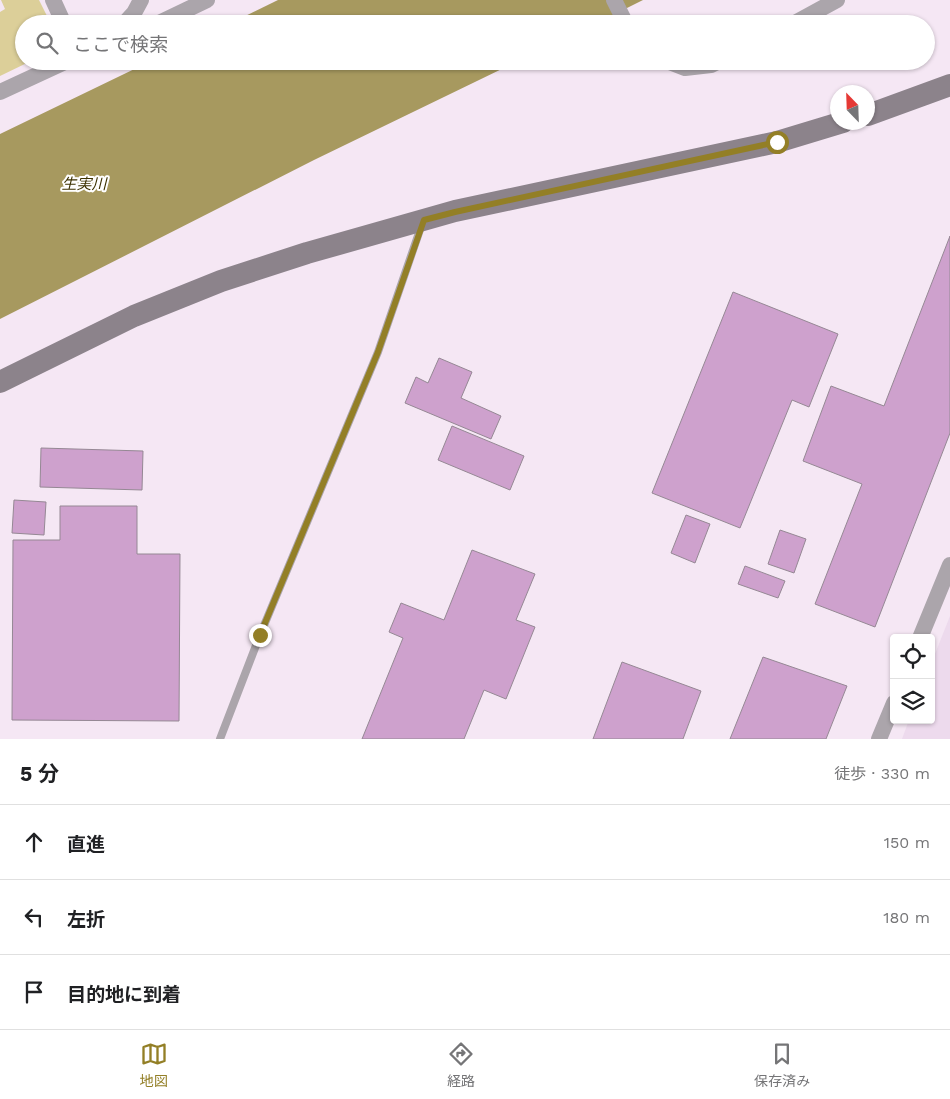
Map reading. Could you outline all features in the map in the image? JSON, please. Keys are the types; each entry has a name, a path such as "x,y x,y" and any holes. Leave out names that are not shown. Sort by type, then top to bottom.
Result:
{"street":[{"path":"53,0 60,15"},
{"path":"132,15 141,0"},
{"path":"175,15 207,0"},
{"path":"614,0 622,15"},
{"path":"810,15 837,0"},
{"path":"0,92 47,70"},
{"path":"875,112 950,85"},
{"path":"0,382 134,316 221,281 307,253 455,212 777,142 830,126"},
{"path":"922,634 950,565"},
{"path":"879,739 890,713"}],"lane":[{"path":"220,739 260,635 378,352 424,220"}],"shaded area":[{"path":"1,0 39,0 46,15 15,15 15,69 0,76 0,12 5,9"},
{"path":"950,616 950,739 902,739 908,724 935,724 935,654"}],"water":[{"path":"278,0 643,0 613,15 247,15"},
{"name":"生実川","path":"132,70 499,70 314,160 0,319 0,134"}],"building":[{"path":"950,236 950,433 875,627 815,604 862,484 803,461 831,386 884,406"},
{"path":"733,292 838,334 809,407 792,400 740,528 652,493"},
{"path":"439,358 472,372 461,398 501,416 491,439 405,403 416,377 428,383"},
{"path":"452,426 524,456 510,490 438,460"},
{"path":"41,448 143,451 142,490 40,487"},
{"path":"14,500 46,502 44,535 12,533"},
{"path":"60,506 137,506 137,554 180,554 179,721 12,720 13,540 60,540"},
{"path":"686,515 710,524 695,563 671,553"},
{"path":"780,530 806,539 794,573 768,564"},
{"path":"472,550 535,574 516,620 535,627 506,699 484,690 464,739 362,739 403,638 389,632 401,603 444,620"},
{"path":"745,566 785,581 778,598 738,584"},
{"path":"763,657 847,686 826,739 730,739"},
{"path":"622,662 701,691 683,739 593,739"}],"route":[{"path":"260,635 378,352 424,220 610,177 777,142"}]}
